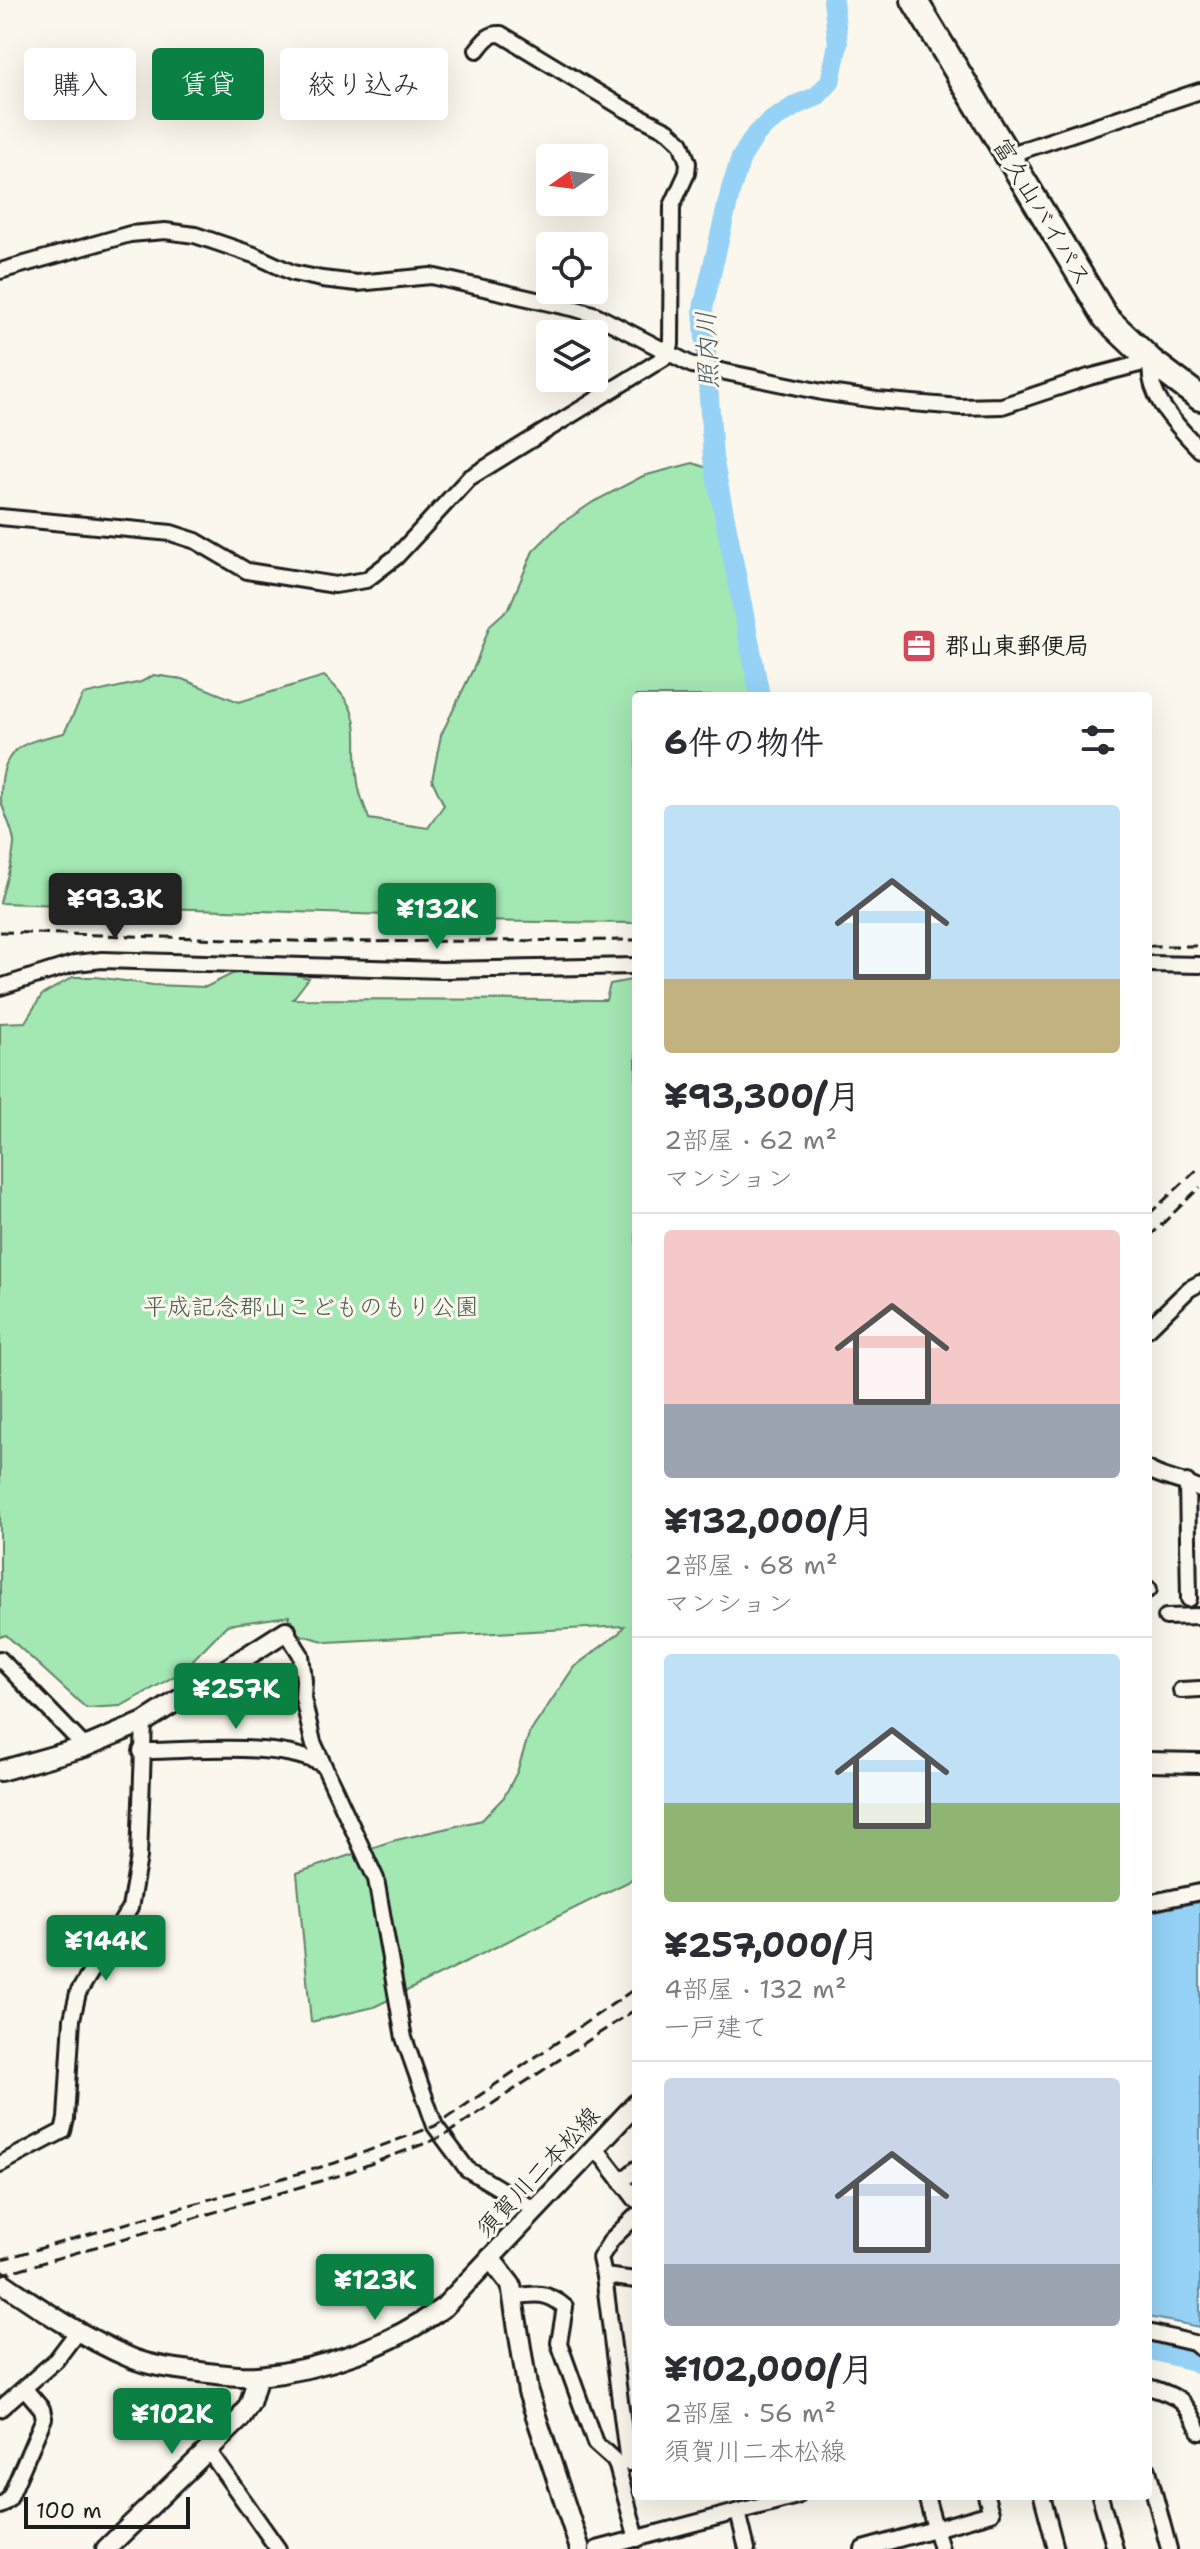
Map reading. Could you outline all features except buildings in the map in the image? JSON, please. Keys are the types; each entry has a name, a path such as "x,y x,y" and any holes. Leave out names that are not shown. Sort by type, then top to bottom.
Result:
{"highway":[{"name":"富久山バイパス","path":"914,0 1106,318 1151,361 1200,398"}],"street":[{"path":"0,517 171,533 196,541 247,571 335,585 359,583 380,572 396,557 469,478 660,362 669,353 672,319 672,206 687,173 688,163 681,143 671,133 623,108 501,34 486,38 477,50"},
{"path":"1008,155 1200,91"},
{"path":"0,271 147,231 195,235 254,255 293,273 322,279 357,283 406,276 441,277 576,309 596,315 706,369 877,400 986,408 1019,402 1062,385 1151,361 1149,382 1159,402 1200,450"},
{"path":"0,987 76,963 102,960 442,970 632,966"},
{"path":"1152,964 1200,965"},
{"path":"1152,1325 1174,1302 1200,1283"},
{"path":"1152,1472 1194,1486 1194,1545 1189,1599"},
{"path":"1166,1617 1200,1616"},
{"path":"0,1771 85,1747 144,1722 286,1631 299,1649 304,1680 303,1698 320,1763 376,1879 404,2038 435,2126 467,2169 537,2211"},
{"path":"0,1659 85,1747"},
{"path":"1181,1690 1200,1689"},
{"path":"0,2164 63,2131 72,2019 78,1993 130,1908 142,1818 144,1722"},
{"path":"141,1751 265,1750 304,1755 320,1763"},
{"path":"1152,1762 1200,1763"},
{"path":"1152,1900 1200,1892"},
{"name":"須賀川二本松線","path":"0,2281 78,2331 134,2359 169,2368 258,2376 313,2365 365,2349 419,2325 444,2307 632,2108"},
{"path":"595,2147 632,2195"},
{"path":"621,2182 632,2172"},
{"path":"627,2544 626,2463 600,2258 612,2239 632,2220"},
{"path":"490,2258 511,2285 528,2392 580,2549"},
{"path":"604,2276 632,2280"},
{"path":"514,2297 542,2293 565,2307 559,2343 595,2443 626,2463"},
{"path":"0,2409 56,2360 78,2331"},
{"path":"1152,2333 1194,2343 1200,2348"},
{"path":"106,2549 246,2411 258,2376"},
{"path":"0,2506 9,2499 44,2418 42,2409 25,2389"},
{"path":"1152,2390 1167,2392 1182,2400 1200,2432"},
{"path":"208,2450 278,2549"},
{"path":"1152,2485 1169,2549"},
{"path":"597,2549 627,2544 782,2500"},
{"path":"927,2500 941,2549"},
{"path":"868,2548 991,2513 987,2500"},
{"path":"1043,2500 1056,2549"},
{"path":"1101,2500 1115,2549"},
{"path":"738,2512 747,2549"}],"green space":[{"path":"693,463 713,470 725,554 751,692 632,692 632,923 462,921 420,916 0,903 14,849 12,832 1,801 4,769 9,758 25,744 64,733 83,695 141,682 154,675 182,679 239,702 324,676 339,691 354,716 359,789 369,819 428,828 444,805 432,780 441,735 475,665 490,625 509,608 533,551 559,525 593,502 643,476"},
{"name":"平成記念郡山こどものもり公園","path":"269,969 309,978 293,999 606,1000 610,984 632,980 632,1878 374,2007 311,2022 297,1873 392,1841 482,1820 504,1797 517,1772 529,1734 574,1667 624,1626 327,1642 286,1631 289,1616 227,1625 180,1673 121,1706 86,1708 6,1635 0,1637 0,1023 25,1022 42,995 73,977 206,987 232,974"}],"water":[{"path":"1200,1902 1200,2327 1152,2318 1152,1911"}],"waterway":[{"name":"照内川","path":"759,692 713,458 703,308 741,158 756,134 768,123 798,104 816,97 830,82 838,44 833,0"},
{"name":"照内川","path":"1152,2350 1200,2365"}],"railway":[{"path":"0,932 327,942 632,940"},
{"path":"1152,946 1200,946"},
{"path":"1152,1211 1200,1167"},
{"path":"1152,1234 1200,1187"},
{"path":"0,2260 335,2163 435,2126 632,1991"},
{"path":"0,2275 341,2175 442,2137 632,2012"}],"place":[{"name":"郡山東郵便局","path":"919,646"}]}
